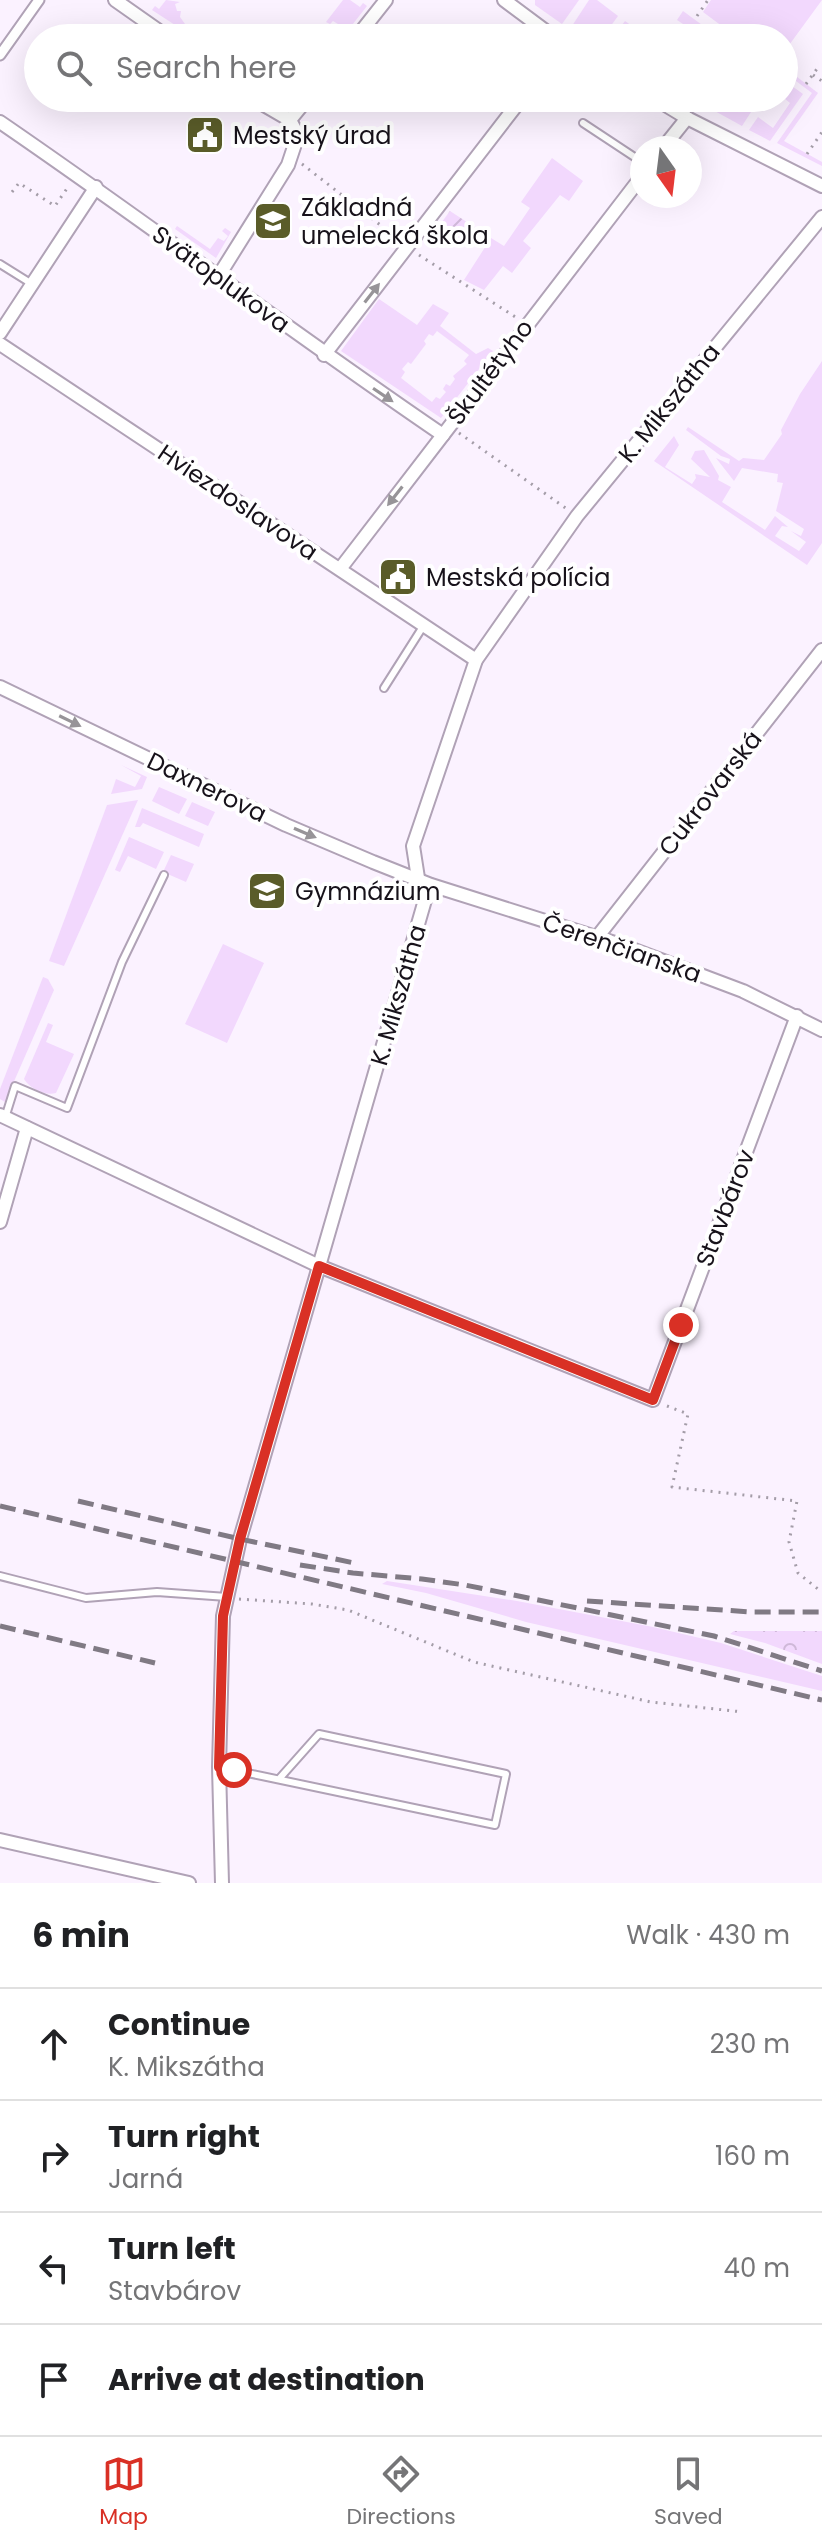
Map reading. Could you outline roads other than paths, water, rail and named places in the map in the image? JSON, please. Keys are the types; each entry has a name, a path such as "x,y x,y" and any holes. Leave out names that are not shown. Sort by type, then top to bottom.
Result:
{"street":[{"path":"0,55 39,0"},
{"path":"115,0 149,24"},
{"path":"367,24 386,0"},
{"path":"504,0 536,24"},
{"path":"218,277 288,165 297,142 298,135 290,120 276,112"},
{"path":"290,120 297,112"},
{"path":"324,355 511,112"},
{"path":"677,112 822,186"},
{"path":"673,136 687,118"},
{"name":"Svätoplukova","path":"0,122 96,187 324,355 448,432"},
{"path":"0,333 96,187"},
{"name":"Škultétyho","path":"340,569 630,192"},
{"name":"K. Mikszátha","path":"222,1883 219,1767 223,1616 240,1539 425,900 413,846 476,660 577,516 822,217"},
{"name":"Hviezdoslavova","path":"0,344 476,660"},
{"name":"Cukrovarská","path":"598,936 822,650"},
{"name":"Daxnerova","path":"0,687 286,825 418,878"},
{"name":"Čerenčianska","path":"418,878 431,885 598,936 743,991 822,1030"},
{"name":"Stavbárov","path":"319,1266 653,1400 797,1016"},
{"path":"3,1116 319,1266"},
{"path":"0,1222 27,1128"},
{"path":"0,1840 189,1883"}],"lane":[{"path":"583,123 630,154"},
{"path":"0,264 32,284"},
{"path":"384,688 424,625"},
{"path":"3,1116 15,1086 67,1108 122,962 164,875"},
{"path":"0,1576 86,1598 157,1592 227,1597"},
{"path":"219,1767 495,1825 506,1774 319,1734 279,1779"}],"railway":[{"path":"78,1501 359,1564"},
{"path":"0,1506 822,1700"},
{"path":"300,1565 465,1585 714,1636 822,1671"},
{"path":"587,1601 752,1612 822,1612"},
{"path":"0,1626 155,1663"}],"place":[{"name":"Mestský úrad","path":"205,135"},
{"name":"Základná umelecká škola","path":"273,221"},
{"name":"Mestská polícia","path":"398,577"},
{"name":"Gymnázium","path":"267,891"}]}
